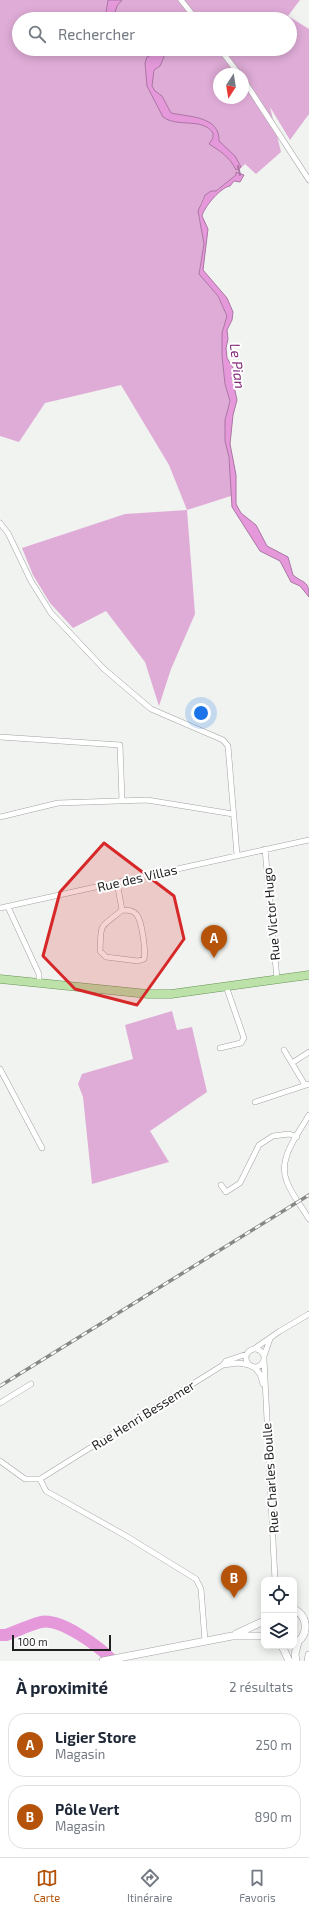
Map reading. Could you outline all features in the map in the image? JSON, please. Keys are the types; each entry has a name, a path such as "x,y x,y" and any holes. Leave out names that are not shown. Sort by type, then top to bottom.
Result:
{"main road":[{"path":"0,979 148,994 171,994 309,974"}],"street":[{"path":"181,0 190,12"},
{"path":"225,56 234,68"},
{"path":"249,88 309,180"},
{"path":"0,523 8,533 31,581 51,613 104,669 151,709 223,740 228,746 237,855"},
{"path":"0,737 120,745 122,800"},
{"path":"0,817 58,804 122,800 148,800 233,814"},
{"name":"Rue des Villas","path":"0,908 309,840"},
{"name":"Rue Victor Hugo","path":"266,849 277,979"},
{"path":"117,882 122,910"},
{"path":"8,907 39,974 39,983"},
{"path":"122,910 133,911 138,916 146,952 144,959 106,958 100,951 102,924 122,910"},
{"path":"220,1048 241,1043 244,1038 226,986"},
{"path":"255,1102 307,1084 284,1050"},
{"path":"292,1063 309,1052"},
{"path":"0,1069 42,1148"},
{"path":"309,1115 285,1160 284,1170 287,1182 309,1219"},
{"path":"221,1185 226,1192 240,1183 259,1144 274,1136 289,1134 297,1137"},
{"name":"Rue Henri Bessemer","path":"40,1479 223,1365 226,1361 247,1354 280,1331 309,1314"},
{"path":"223,1365 238,1362 252,1366 259,1366 264,1357 270,1339"},
{"path":"254,1349 261,1351 264,1357"},
{"path":"247,1354 247,1362 252,1366"},
{"name":"Rue Charles Boulle","path":"264,1357 264,1387 275,1577"},
{"name":"Rue Charles Boulle","path":"252,1366 260,1374 264,1387"},
{"path":"0,1403 31,1384"},
{"path":"0,1460 26,1479 40,1479 46,1491 126,1536 196,1579 201,1588 206,1641"},
{"name":"Rue Charles Boulle","path":"276,1570 278,1577"},
{"path":"296,1661 295,1654 305,1630 306,1618 297,1611"},
{"path":"232,1636 261,1622"},
{"path":"103,1661 232,1636 261,1636"},
{"path":"283,1649 289,1661"},
{"path":"308,1661 309,1655"}],"highlighted area":[{"path":"104,843 174,896 184,939 137,1005 75,989 43,956 60,892"}],"shaded area":[{"path":"0,0 300,0 291,12 12,12 12,56 297,56 297,22 309,29 309,114 290,140 270,107 281,152 256,174 245,164 236,175 216,191 205,195 200,205 199,217 203,231 204,243 199,271 218,296 227,316 222,333 222,356 225,384 230,401 225,420 225,432 231,471 231,496 187,510 169,465 121,385 45,403 19,442 0,436"},
{"path":"108,0 122,0 117,6 115,12 106,12"},
{"path":"147,57 164,57 160,66 154,70 152,86 155,91 162,96 171,113 194,117 209,122 218,133 219,141 235,156 241,167 236,170 228,158 209,144 213,138 213,133 208,128 203,125 176,122 163,117 147,86 145,63"},
{"path":"236,172 244,175 240,182 234,181 230,186 226,187 213,198 203,212 202,216 208,229 203,270 227,298 233,312 232,320 227,330 228,339 226,348 227,358 233,368 232,377 237,400 233,415 230,444 236,475 236,504 241,513 256,525 267,546 288,557 293,575 307,585 309,597 300,586 291,582 280,561 260,551 232,507 229,457 225,441 225,420 230,401 225,384 222,356 222,333 227,316 218,296 199,274 204,244 198,211 205,195 211,191 216,191 236,175"},
{"path":"187,510 195,614 171,669 159,706 145,662 106,611 73,628 50,603 33,575 22,548 125,514"},
{"path":"172,1011 177,1030 192,1027 207,1092 150,1131 169,1162 92,1184 83,1097 78,1084 82,1074 133,1059 125,1025"}],"waterway":[{"name":"Le Pian","path":"238,166 240,175"},
{"path":"0,1635 6,1635 41,1622 59,1624 90,1641 113,1661"}],"railway":[{"path":"0,1386 309,1195"}],"place":[{"name":"Ligier Store","path":"214,958"},
{"name":"Pôle Vert","path":"234,1598"}]}
